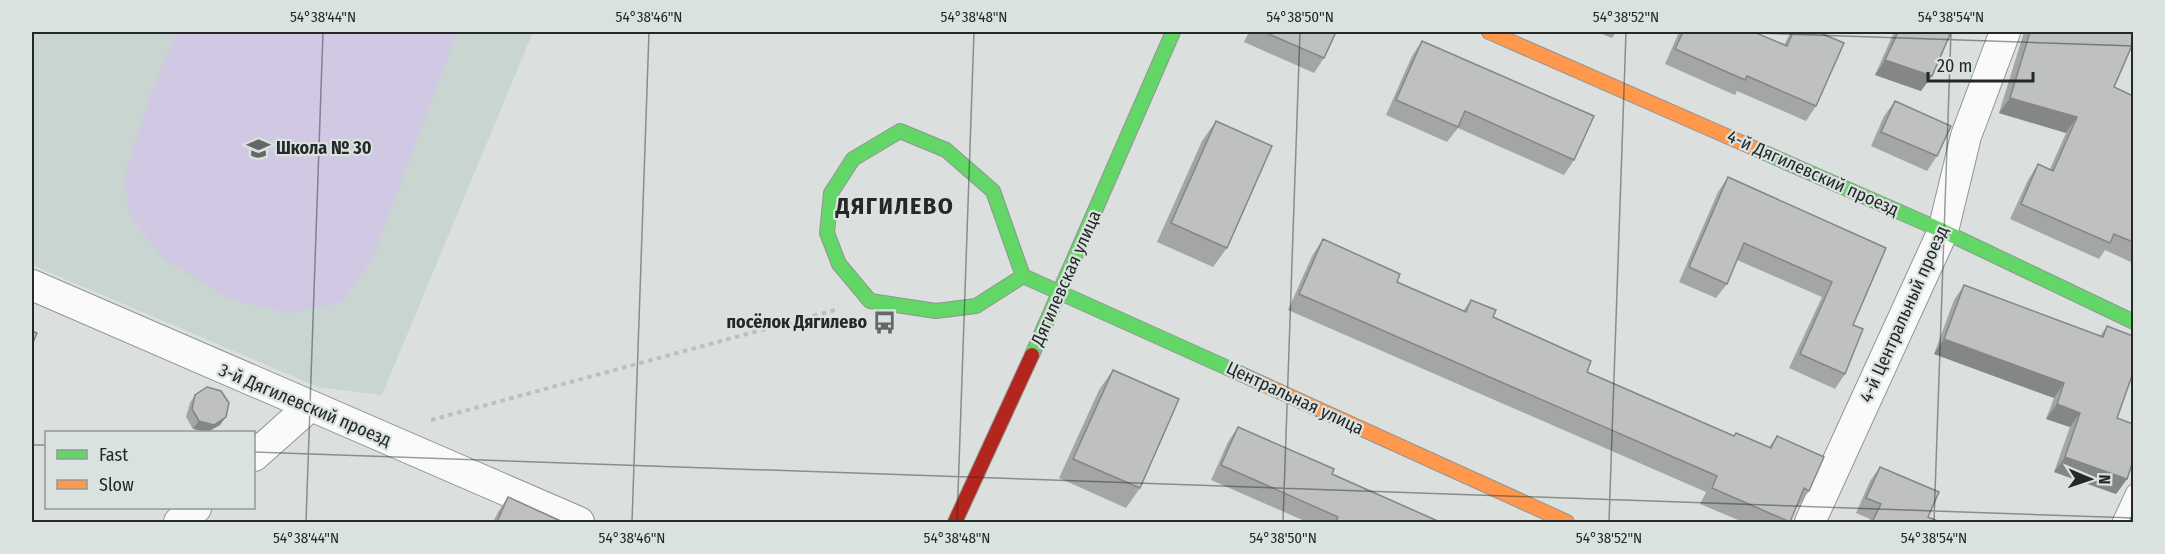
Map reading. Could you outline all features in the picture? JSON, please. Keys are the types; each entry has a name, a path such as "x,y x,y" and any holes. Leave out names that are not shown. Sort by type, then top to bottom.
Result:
{"street":[{"name":"Дягилевская улица","path":"955,522 1062,291 1173,32"},
{"name":"4-й Дягилевский проезд","path":"1489,32 1943,231 2133,322"},
{"name":"4-й Центральный проезд","path":"1810,522 1943,231 1966,136 2005,32"},
{"path":"900,131 946,150 993,191 1023,276 976,306 936,311 870,301 839,264 828,233 831,193 853,159 900,131"},
{"name":"Центральная улица","path":"1023,276 1062,291 1567,522"},
{"name":"3-й Дягилевский проезд","path":"32,285 309,407 579,522"},
{"path":"255,455 309,407"},
{"path":"179,522 194,509"}],"lane":[{"path":"2120,522 2133,492"}],"path":[{"path":"375,435 870,301"}],"shaded area":[{"name":"Школа № 30","path":"32,32 533,32 382,395 318,387 32,265"},
{"path":"177,32 457,32 373,257 342,302 290,313 231,300 164,259 130,216 124,179 149,98"}],"building":[{"path":"1264,32 1336,32 1324,58"},
{"path":"1683,32 1754,32 1787,46 1793,32 1818,32 1844,43 1816,106 1747,76 1745,80 1675,49"},
{"path":"1898,32 1951,32 1932,76 1885,60"},
{"path":"2030,32 2133,32 2133,43 2114,87 2133,96 2133,242 2114,234 2110,243 2021,204 2038,164 2053,171 2077,117 2010,98"},
{"path":"1422,41 1594,116 1574,160 1465,111 1458,127 1396,100"},
{"path":"1895,101 1951,126 1937,156 1881,132"},
{"path":"1216,121 1272,146 1227,248 1171,223"},
{"path":"1728,177 1886,248 1853,325 1863,329 1845,374 1800,354 1832,282 1744,243 1727,284 1689,267"},
{"path":"1323,239 1400,274 1397,282 1466,312 1471,300 1496,310 1493,317 1591,361 1587,372 1734,436 1736,433 1771,448 1777,436 1824,457 1809,491 1804,488 1790,522 1712,488 1717,476 1299,294"},
{"path":"1964,285 2103,337 2107,326 2133,336 2133,373 2117,418 2133,424 2133,461 2127,479 2065,457 2080,413 2057,404 2064,383 1944,339"},
{"path":"32,331 37,333 32,345"},
{"path":"1113,370 1179,399 1140,488 1073,459"},
{"path":"207,387 221,391 229,403 226,417 214,425 199,421 192,409 195,395"},
{"path":"1238,427 1334,469 1332,474 1440,522 1336,522 1338,517 1221,465"},
{"path":"1880,467 1939,492 1928,517 1940,522 1872,522 1881,504 1866,498"},
{"path":"508,497 563,522 497,522"}],"traffic: fast":[{"path":"1032,355 1173,32"},
{"path":"1023,276 976,306 936,311 870,301 839,264 827,233 831,193 853,159 900,131 946,150 993,191 1023,276 1241,374"},
{"path":"1756,149 1943,231 2134,322"}],"traffic: slow":[{"path":"1489,32 1756,149"},
{"path":"1241,374 1567,522"}],"traffic: jam":[{"path":"955,522 1032,355"}],"place":[{"name":"Школа № 30","path":"258,148"},
{"name":"посёлок Дягилево","path":"885,322"}],"district":[{"name":"ДЯГИЛЕВО","path":"895,206"}]}
